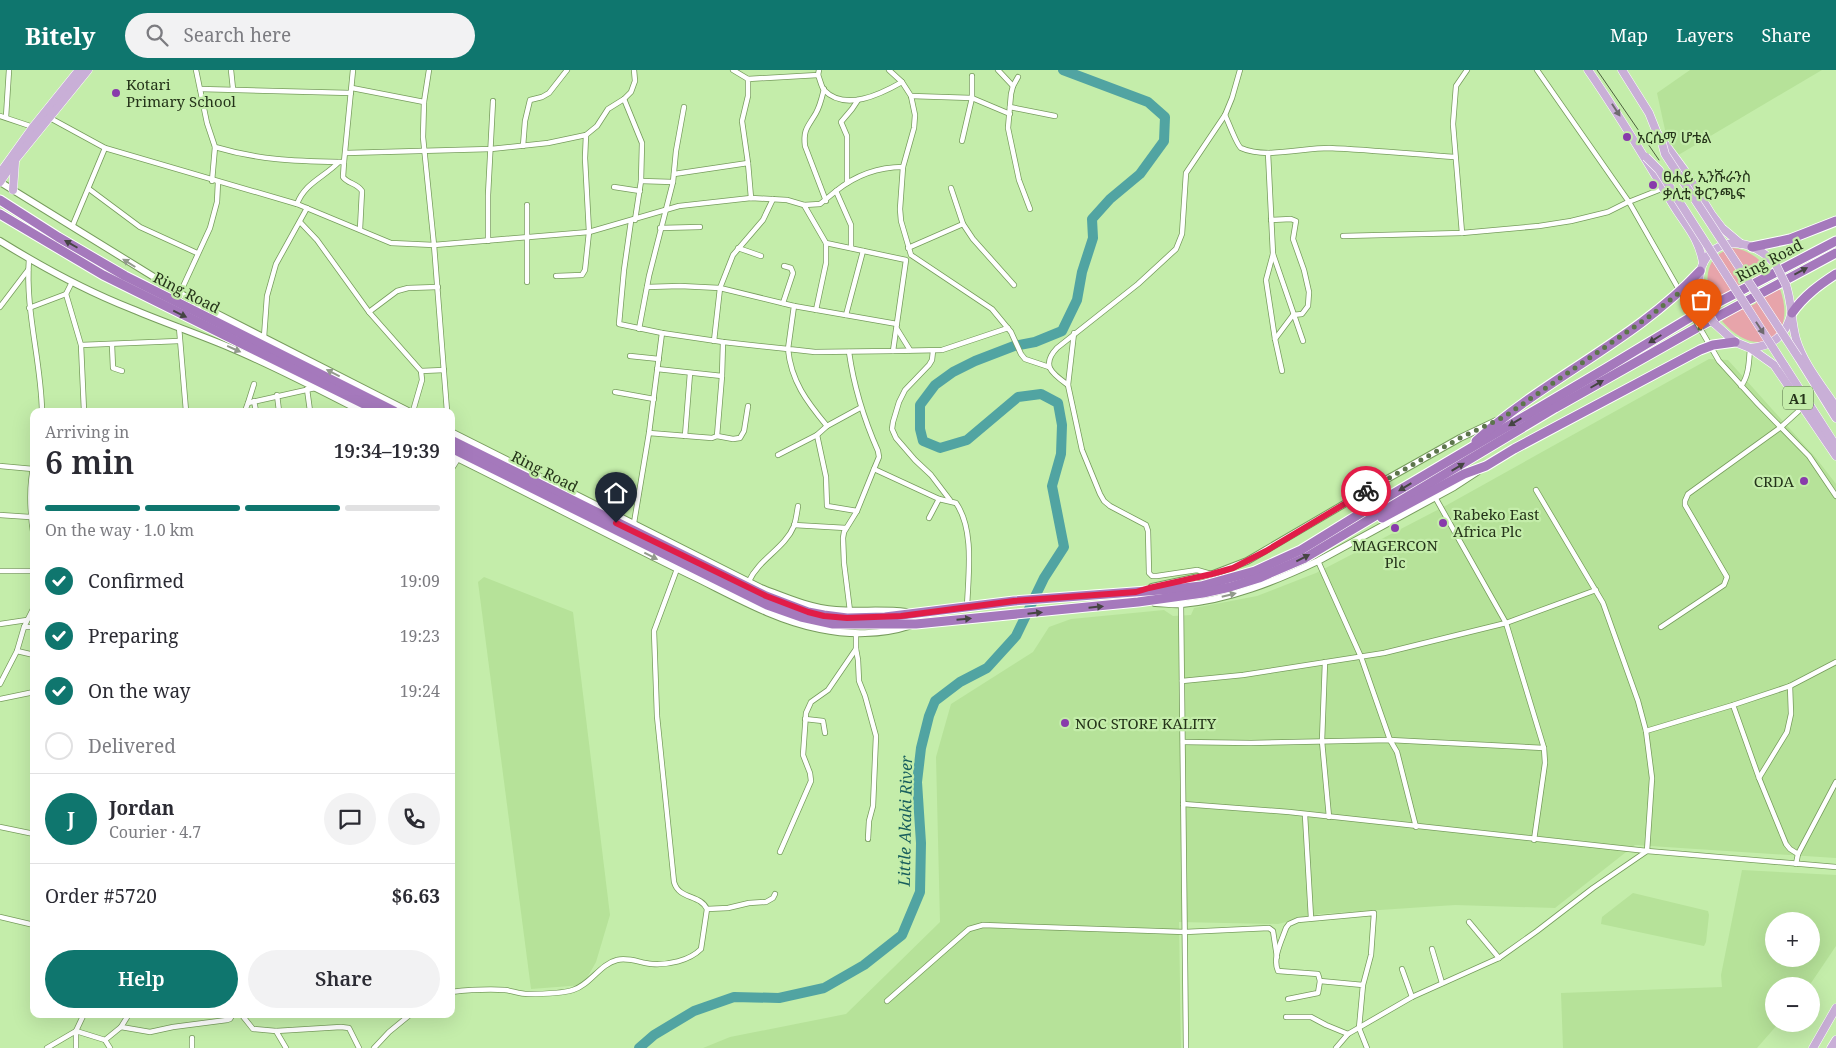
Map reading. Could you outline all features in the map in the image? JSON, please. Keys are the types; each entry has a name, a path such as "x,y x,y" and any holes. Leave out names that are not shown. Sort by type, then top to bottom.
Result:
{"highway":[{"name":"Ring Road","path":"0,200 125,276 388,408"},
{"name":"Ring Road","path":"0,214 118,283 372,408"},
{"path":"1752,247 1790,239 1836,221"},
{"name":"Ring Road","path":"455,450 767,605 816,622 857,625 916,624 1054,611 1201,586 1270,565 1301,550 1696,314 1836,241"},
{"name":"Ring Road","path":"455,442 687,558 766,596 808,612 847,618 901,616 1014,601 1053,598 1137,597 1203,593 1259,578 1305,558 1564,403 1702,325 1836,253"},
{"path":"1462,453 1504,417 1655,312 1680,292 1702,267"},
{"path":"1792,313 1801,300 1836,274"},
{"path":"1352,531 1392,513 1469,472 1486,466 1700,350 1710,346 1735,342"}],"main road":[{"path":"0,182 32,127 79,70"},
{"path":"0,173 50,118 88,70"},
{"path":"1588,70 1646,157 1698,242 1702,267"},
{"path":"1622,70 1649,113 1662,139 1686,171 1722,228 1742,244"},
{"path":"1662,139 1665,154 1836,418"},
{"path":"1646,157 1659,170 1836,446"},
{"path":"0,162 13,159"},
{"path":"13,159 13,190"},
{"path":"1702,267 1707,256 1717,247 1726,243 1752,247"},
{"name":"A1","path":"1752,247 1762,252 1776,265 1786,285 1791,301 1797,342 1809,365 1836,406"},
{"name":"A1","path":"1702,267 1699,283 1702,302 1714,323 1735,342 1750,348 1774,364 1836,456"},
{"path":"1750,348 1767,345 1777,340 1789,324 1792,313"},
{"path":"1813,1048 1836,1008"},
{"path":"1831,1048 1836,1040"}],"street":[{"path":"6,117 9,70"},
{"path":"180,293 212,220 217,202 215,147 207,123 196,70"},
{"path":"231,70 233,89"},
{"path":"353,70 346,153 342,162 343,177 357,185 362,191 360,229"},
{"path":"429,70 424,102 424,137 447,408"},
{"path":"523,146 525,121 530,100 549,93 567,70"},
{"path":"346,153 491,149 523,146 586,135 597,126 608,109 631,92 634,87 634,70"},
{"path":"733,70 748,79 818,73 824,89 816,112 806,126 804,139 826,201"},
{"path":"998,70 1013,86"},
{"path":"1068,385 1052,373 1049,367 1052,352 1138,284 1176,249 1182,234 1186,173 1225,115 1240,70"},
{"path":"1462,233 1453,124 1456,86 1467,70"},
{"path":"1537,70 1628,202 1719,361 1809,456 1836,496"},
{"path":"893,71 911,96 915,121 902,167 901,221 911,255 992,310 1008,328 1025,359 1049,367"},
{"path":"962,141 972,98 972,76"},
{"path":"1018,77 1013,86 1008,133 1013,146 1019,180 1030,209"},
{"path":"748,79 748,96 742,121 751,198"},
{"path":"824,89 842,99 858,100 880,94 902,82"},
{"path":"200,89 352,90 424,102"},
{"path":"911,96 972,98 1010,114"},
{"path":"624,99 642,143 640,191 624,270 619,323 662,333 714,341 814,352 933,350 953,347 1008,328"},
{"path":"847,183 847,136 841,122 858,100"},
{"path":"488,242 488,195 493,101"},
{"path":"639,328 660,228 673,182 676,151 684,107"},
{"path":"1010,107 1055,116"},
{"path":"1225,115 1239,147 1268,153 1328,148 1455,157"},
{"path":"0,116 32,127"},
{"path":"50,118 106,148 297,204 391,243 434,245 488,242 588,232 679,206 751,198 794,201 804,205 816,205 826,201 836,191 863,174 876,170 902,167"},
{"path":"556,276 584,274 588,232 586,135"},
{"path":"215,147 241,155 265,159 342,162"},
{"path":"72,227 106,148"},
{"path":"1268,153 1273,254 1303,341"},
{"path":"297,204 303,191 342,162"},
{"path":"674,174 748,163"},
{"path":"641,181 673,182"},
{"path":"0,182 180,293 402,408"},
{"path":"614,188 640,191"},
{"path":"951,188 964,224 979,246 1014,285"},
{"path":"1344,236 1462,233 1539,226 1608,212 1664,188"},
{"path":"89,189 140,227 197,253"},
{"path":"836,191 851,225 851,248"},
{"path":"714,341 720,288 733,255 763,220 773,199"},
{"path":"526,282 527,205"},
{"path":"804,205 826,243 826,263 816,310"},
{"path":"264,337 267,296 276,264 307,208"},
{"path":"1271,220 1291,219 1296,221 1293,239 1304,270 1309,292 1308,306 1302,314 1293,315 1275,339"},
{"path":"300,222 317,240 370,312 421,371 422,380 414,408"},
{"path":"908,248 964,224"},
{"path":"660,228 700,227"},
{"path":"0,241 72,282 131,309 274,367 356,408"},
{"path":"826,243 906,260"},
{"path":"738,248 761,256"},
{"path":"846,315 863,251"},
{"path":"1273,254 1266,280 1282,371"},
{"path":"893,351 906,260 911,255"},
{"path":"29,259 29,308 42,388 42,408"},
{"path":"783,303 793,270 784,266"},
{"path":"0,307 28,270"},
{"path":"29,308 66,294 72,282"},
{"path":"370,312 397,291 408,288 438,287"},
{"path":"647,287 720,288 794,306 846,315 897,327 910,350"},
{"path":"66,294 81,345 84,408"},
{"path":"794,306 788,349 790,367 804,397 827,426"},
{"path":"179,327 186,408"},
{"path":"634,523 649,433 662,333"},
{"path":"1074,334 1068,385 1082,450 1104,501 1146,525 1148,530 1149,574 1157,576 1197,570 1212,574"},
{"path":"81,345 179,341"},
{"path":"717,436 723,342"},
{"path":"112,345 113,368 122,371"},
{"path":"1742,386 1747,373 1750,348"},
{"path":"933,350 932,360 929,365 905,390 899,402 892,429 896,438 931,475 950,501"},
{"path":"849,352 853,381 860,408 879,457 857,511 846,528 843,538 850,611"},
{"path":"630,356 659,359"},
{"path":"657,369 722,376"},
{"path":"421,371 444,370"},
{"path":"685,436 690,373"},
{"path":"246,408 254,384"},
{"path":"248,403 315,388"},
{"path":"307,389 310,408"},
{"path":"615,392 654,399"},
{"path":"277,395 279,408"},
{"path":"254,401 255,408"},
{"path":"649,433 712,438 717,436 733,439 740,438 744,432 748,406"},
{"path":"1661,627 1724,585 1727,577 1685,505 1688,494 1804,407"},
{"path":"778,455 817,435 827,426 860,408"},
{"path":"1137,597 1149,588 1233,568 1266,551 1460,438 1504,417"},
{"path":"455,434 749,581 810,606 850,611 915,613"},
{"path":"817,435 826,477 827,506 857,511"},
{"path":"455,457 677,569 784,619 821,630 856,633 888,631 916,624"},
{"path":"455,463 458,458"},
{"path":"0,466 30,466"},
{"path":"1137,597 1181,604 1241,592 1318,561 1454,487 1486,466"},
{"path":"874,469 939,499 956,503 960,508 968,538 968,608"},
{"path":"1832,489 1836,485"},
{"path":"1336,1048 1348,1034 1412,997 1499,958 1593,888 1624,869 1647,851 1652,778 1646,731 1638,701 1603,603 1536,490"},
{"path":"1435,497 1506,623 1544,748 1545,763 1534,840"},
{"path":"929,518 939,499"},
{"path":"749,581 752,573 788,536 794,525 798,506"},
{"path":"0,514 30,516"},
{"path":"794,525 846,528"},
{"path":"1318,561 1361,657 1396,752 1416,827"},
{"path":"455,992 502,990 528,994 572,990 580,987 610,963 617,960 652,964 674,963 691,956 701,949 707,909 704,904 678,891 674,882 657,716 654,631 677,569"},
{"path":"0,571 30,571"},
{"path":"1182,681 1243,676 1384,653 1506,623 1596,590"},
{"path":"1181,604 1186,1048"},
{"path":"0,684 17,651 30,614"},
{"path":"0,624 27,620"},
{"path":"24,627 30,627"},
{"path":"856,633 859,681 876,736 873,806 869,821 868,840"},
{"path":"780,852 811,781 803,755 805,719 811,702 828,690 856,649"},
{"path":"17,651 30,654"},
{"path":"1325,662 1322,741 1329,817"},
{"path":"1646,731 1790,686 1836,662"},
{"path":"1759,778 1787,732 1791,714 1790,686"},
{"path":"0,699 30,693"},
{"path":"1733,705 1759,778 1786,844 1798,854"},
{"path":"805,719 823,721 825,732"},
{"path":"1183,742 1251,743 1390,740 1544,748"},
{"path":"1796,864 1798,854 1836,782"},
{"path":"1183,804 1329,817 1647,851 1836,866"},
{"path":"1305,815 1311,918"},
{"path":"0,827 30,833"},
{"path":"707,909 766,902 773,898 775,894"},
{"path":"1288,999 1318,993 1320,981 1318,974 1278,971 1276,968 1277,957 1289,924 1311,918 1374,913 1371,955 1363,985 1358,1028 1367,1048"},
{"path":"0,917 30,924"},
{"path":"1470,922 1499,958"},
{"path":"887,1001 969,929 983,925 1185,932 1269,928 1273,931 1277,957"},
{"path":"1432,949 1442,983"},
{"path":"1402,969 1412,997"},
{"path":"1320,981 1363,985"},
{"path":"1286,1017 1311,1017 1348,1034"},
{"path":"76,1048 76,1031 82,1018"},
{"path":"105,1040 121,1026 126,1018"},
{"path":"121,1026 150,1032 231,1018"},
{"path":"244,1018 253,1029 276,1031 349,1028 358,1048"},
{"path":"374,1048 406,1018"},
{"path":"47,1048 76,1031 105,1040 110,1048"},
{"path":"276,1031 286,1048"},
{"path":"192,1038 192,1048"}],"shaded area":[{"path":"1690,70 1822,70 1675,157 1667,139 1657,93"},
{"path":"1733,248 1754,256 1770,271 1712,304 1707,278 1709,270 1716,256 1723,251"},
{"path":"1780,289 1784,306 1783,321 1779,332 1771,339 1760,342 1748,340 1735,333 1722,321 1736,312 1755,304 1760,298"},
{"path":"1709,359 1728,360 1816,458 1836,484 1836,858 1635,845 1555,908 1455,905 1319,914 1278,924 1179,922 1181,1048 703,1048 730,1037 846,1014 940,922 936,757 951,704 1033,652 1049,627 1071,619 1164,610 1173,616 1191,615 1194,608 1257,596 1316,573 1447,505"},
{"path":"484,577 573,612 610,915 596,962 583,985 531,989 478,582"},
{"path":"1742,870 1836,875 1836,946 1815,977 1765,977 1765,1032 1771,1032 1757,1048 1563,1048 1561,993 1722,987 1721,975"},
{"path":"1633,893 1708,911 1706,942 1704,946 1601,924 1602,917"}],"waterway":[{"name":"Little Akaki River","path":"639,1048 654,1035 694,1011 734,997 779,998 824,988 864,965 902,935 920,892 921,843 917,782 921,748 935,701 960,682 987,668 1016,636 1044,578 1064,547 1052,486 1061,454 1062,425 1058,403 1041,394 1018,397 967,440 940,448 923,441 920,429 920,405 935,385 953,372 1014,346 1035,342 1062,331 1077,300 1082,272 1093,238 1092,219 1110,199 1140,174 1164,141 1165,117 1148,102 1063,70"}],"tram line":[{"path":"1597,70 1659,160"}],"way so far":[{"path":"1366,491 1460,438 1504,417 1650,316 1680,292 1701,330"}],"place":[{"name":"Kotari Primary School","path":"116,93"},
{"name":"አርሴማ ሆቴል","path":"1627,137"},
{"name":"ፀሐይ ኢንሹራንስ ቃሊቲ ቅርንጫፍ","path":"1653,185"},
{"name":"CRDA","path":"1804,481"},
{"name":"Rabeko East Africa Plc","path":"1443,523"},
{"name":"MAGERCON Plc","path":"1395,528"},
{"name":"NOC STORE KALITY","path":"1065,723"}],"route":[{"path":"616,523 766,596 808,612 824,616 847,618 884,617 1014,601 1136,592 1212,574 1248,561 1366,491"}]}
